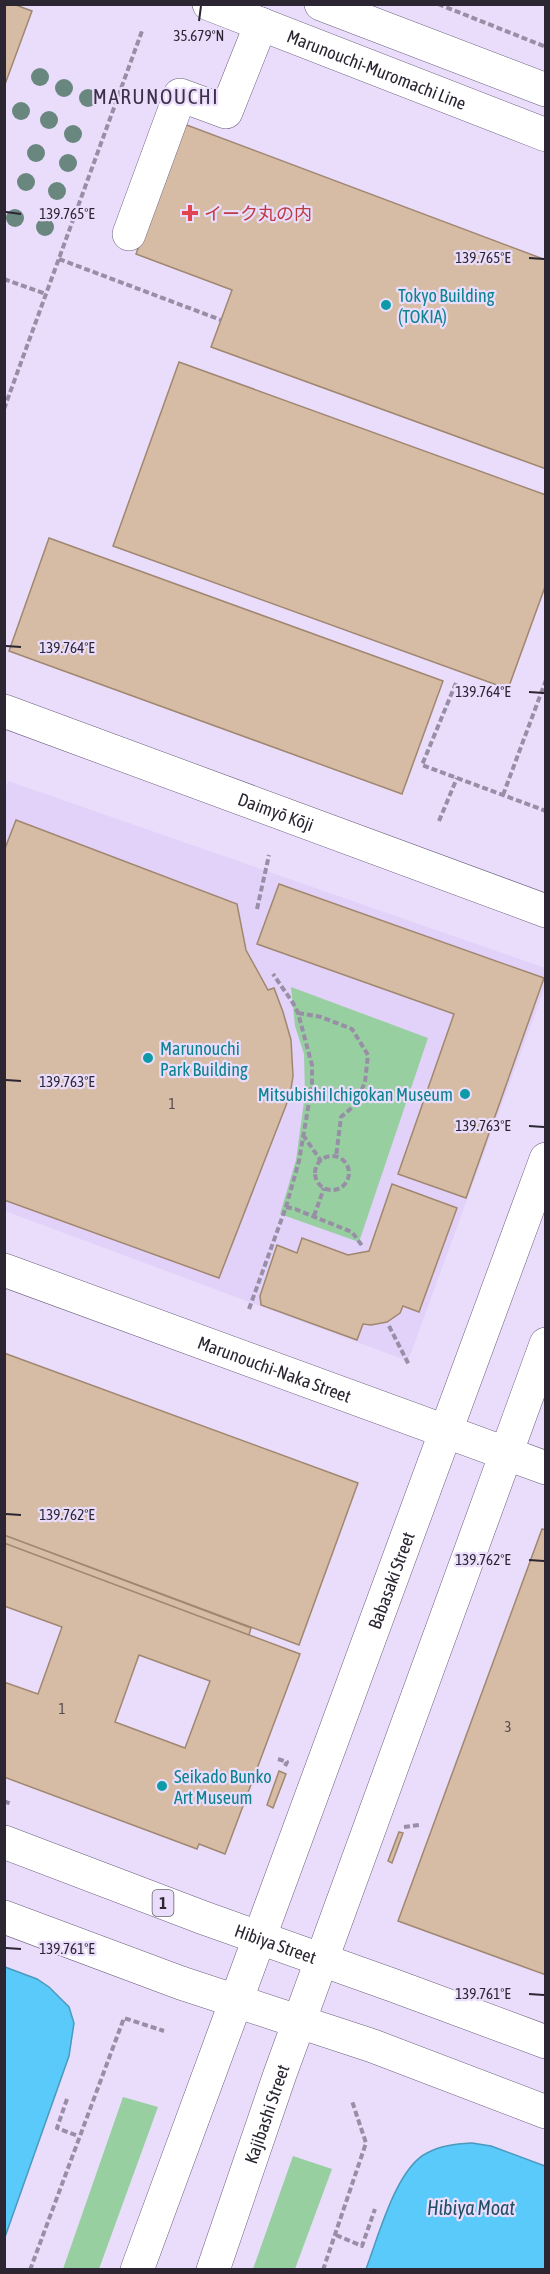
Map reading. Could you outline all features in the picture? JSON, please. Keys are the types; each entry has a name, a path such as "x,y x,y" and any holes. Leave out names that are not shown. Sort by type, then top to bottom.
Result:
{"main road":[{"name":"Marunouchi-Muromachi Line","path":"209,4 546,135"},
{"path":"321,4 546,90"},
{"path":"129,234 180,95 226,112 261,24"},
{"name":"Daimyō Kōji","path":"4,711 546,910"},
{"name":"Babasaki Street","path":"236,2002 546,1159"},
{"name":"Marunouchi-Naka Street","path":"4,1270 546,1468"},
{"path":"322,1960 546,1344"},
{"name":"Hibiya Street","path":"4,1842 546,2042"},
{"path":"4,1917 236,2002 373,2046 546,2112"},
{"name":"Kajibashi Street","path":"213,2270 322,1960"},
{"path":"137,2270 236,2002"}],"path":[{"path":"438,4 546,47"},
{"path":"4,409 142,31"},
{"path":"59,259 221,320"},
{"path":"4,279 46,294"},
{"path":"503,795 546,680"},
{"path":"456,683 422,765 546,811"},
{"path":"439,822 457,778"},
{"path":"257,909 269,855"},
{"path":"249,1309 286,1207 299,1161 312,1085 312,1065 298,1014 273,974"},
{"path":"298,1014 321,1017 352,1029 368,1055 366,1082 356,1105 341,1117 336,1156"},
{"path":"303,1135 321,1161"},
{"path":"336,1156 348,1168 348,1179 341,1188 335,1190 324,1188 317,1180 316,1170 325,1158 336,1156"},
{"path":"314,1216 324,1188"},
{"path":"286,1207 352,1232 363,1246"},
{"path":"389,1326 409,1365"},
{"path":"278,1759 287,1762 283,1772"},
{"path":"4,1801 11,1804"},
{"path":"30,2270 78,2136 124,2018 164,2031"},
{"path":"67,2099 57,2128 78,2136"},
{"path":"323,2270 366,2143 352,2101"},
{"path":"336,2235 362,2246 375,2209"}],"shaded area":[{"path":"8,781 545,968 545,987 408,1361 5,1211 4,793"}],"green space":[{"path":"291,987 428,1038 359,1242 280,1214 296,1160 305,1094 304,1054 295,1026"},
{"path":"123,2097 158,2107 99,2269 63,2269"},
{"path":"293,2156 332,2169 295,2269 253,2269"}],"water":[{"path":"5,1967 37,1979 49,1987 69,2007 74,2023 69,2056 5,2237"},
{"name":"Hibiya Moat","path":"472,2143 491,2146 545,2166 545,2269 366,2269 389,2205 406,2173 416,2161 438,2148"}],"building":[{"path":"4,4 13,4 32,11 4,87"},
{"name":"Tokyo Building (TOKIA)","path":"184,124 546,260 546,469 211,347 232,290 136,254"},
{"path":"179,362 546,495 546,584 508,689 113,546"},
{"path":"49,538 443,681 402,794 9,651"},
{"name":"Marunouchi Park Building","path":"16,820 237,904 246,950 268,990 274,988 283,1012 291,1040 293,1076 290,1095 219,1278 4,1200 4,851"},
{"name":"Mitsubishi Ichigokan Museum","path":"279,884 544,978 466,1198 398,1174 454,1014 257,944"},
{"path":"392,1184 457,1208 419,1312 403,1306 400,1313 387,1322 363,1324 357,1340 261,1305 260,1296 277,1245 297,1253 302,1238 348,1255 369,1251"},
{"path":"4,1353 358,1483 299,1645 4,1535"},
{"path":"542,1529 546,1530 546,1975 398,1921"},
{"path":"4,1535 251,1628 249,1635 4,1543"},
{"path":"4,1543 300,1654 225,1854 199,1844 197,1849 4,1777 4,1682 38,1694 62,1627 4,1606","holes":["139,1655 210,1681 185,1748 115,1722"]},
{"path":"279,1771 286,1774 273,1808 267,1805"},
{"path":"399,1832 403,1833 392,1863 388,1861"}],"place":[{"name":"イーク丸の内","path":"190,213"},
{"name":"Tokyo Building (TOKIA)","path":"386,305"},
{"name":"Marunouchi Park Building","path":"148,1058"},
{"name":"Mitsubishi Ichigokan Museum","path":"465,1094"},
{"name":"Seikado Bunko Art Museum","path":"162,1786"}],"district":[{"name":"MARUNOUCHI","path":"156,96"}]}
